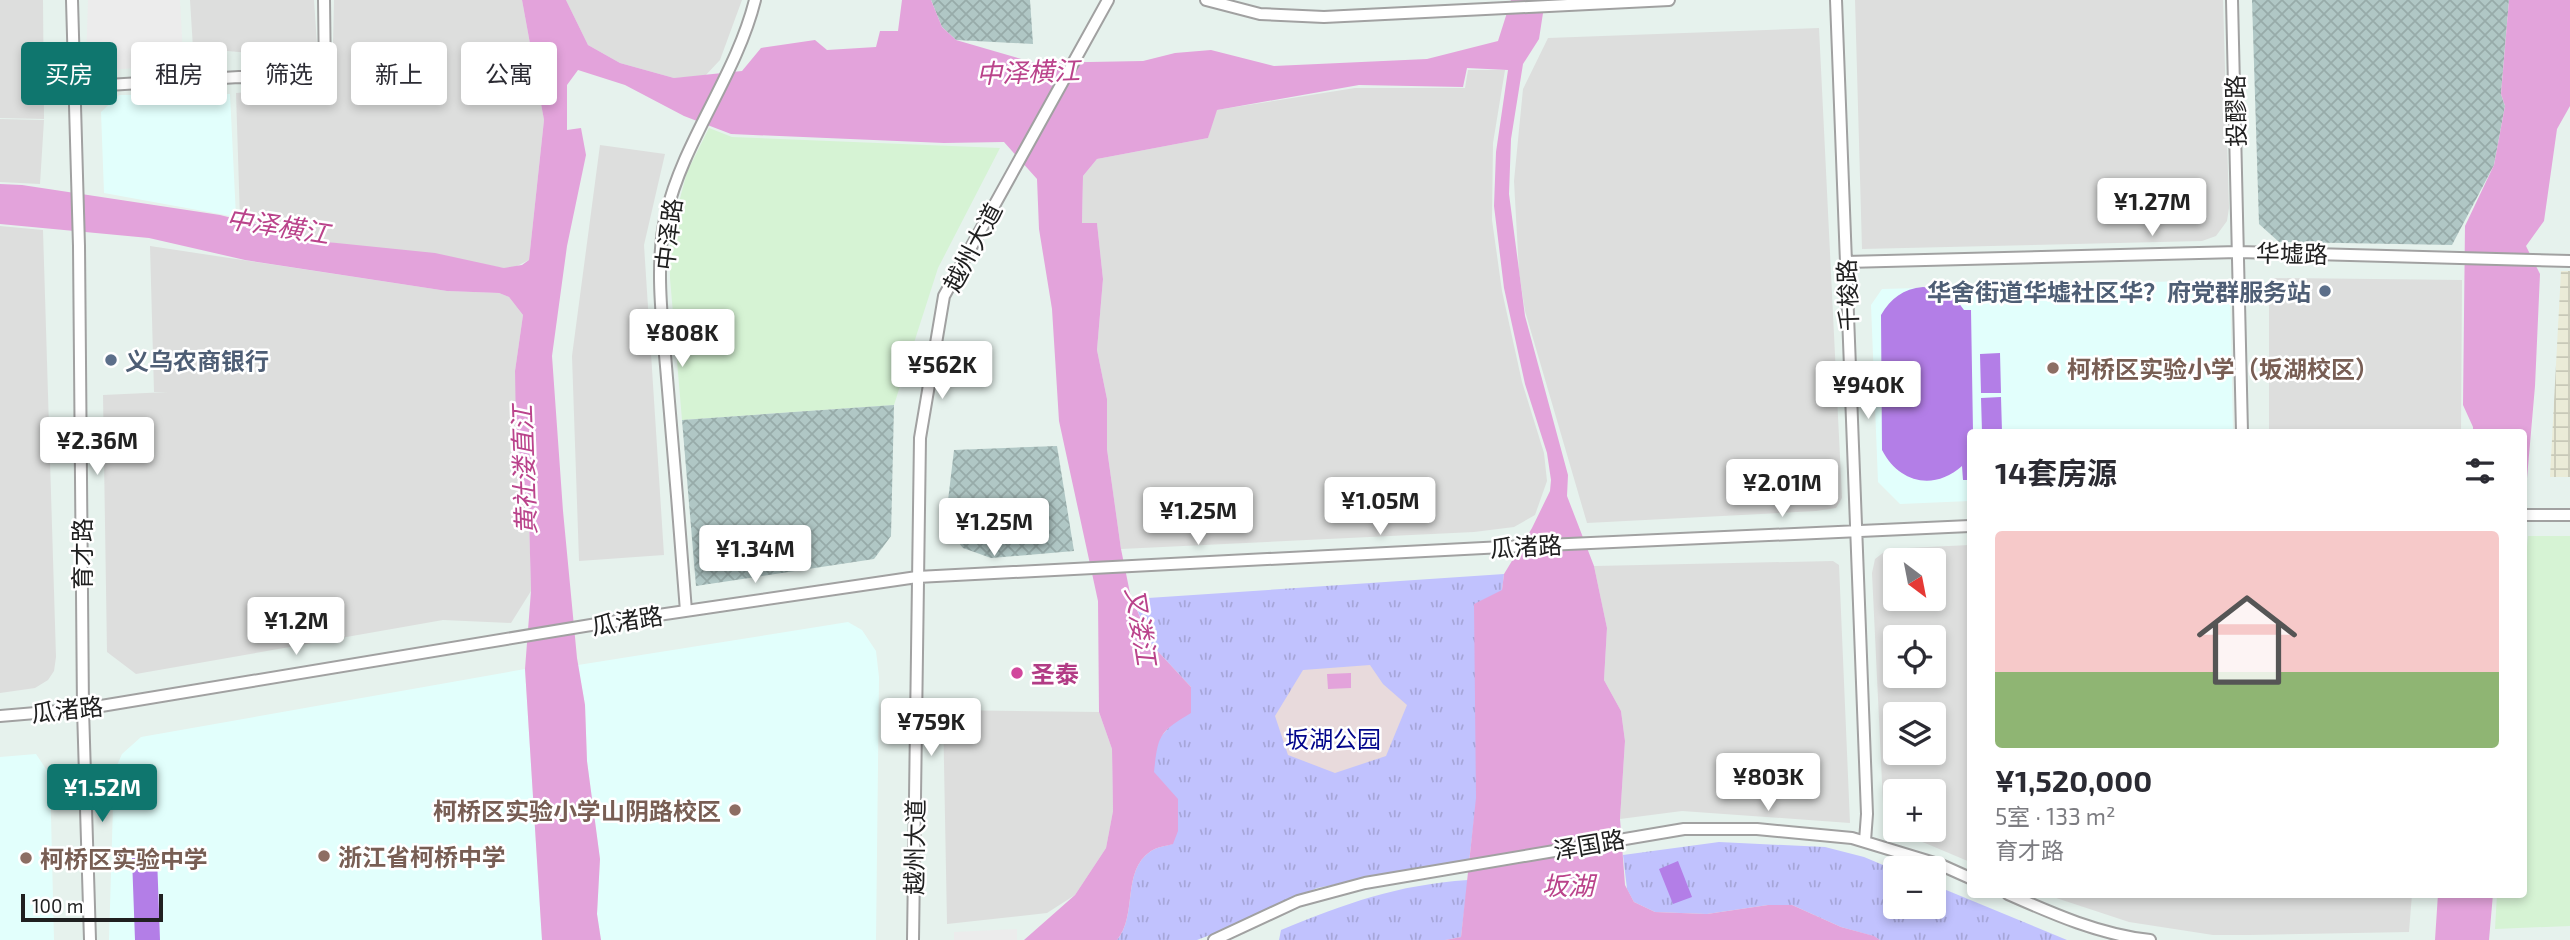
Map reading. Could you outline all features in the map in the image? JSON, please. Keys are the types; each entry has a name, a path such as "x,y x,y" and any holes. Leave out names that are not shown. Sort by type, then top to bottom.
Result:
{"street":[{"name":"育才路","path":"72,0 73,42"},
{"path":"117,84 239,77 325,78 324,0"},
{"name":"中泽路","path":"686,611 662,315 661,246 665,217 676,177 730,67 755,0"},
{"name":"越州大道","path":"913,940 920,438 944,296 1108,0"},
{"path":"1206,0 1261,14 1324,17 1669,0"},
{"name":"千梭路","path":"1836,0 1867,814 1865,841"},
{"name":"投醪路","path":"2232,0 2242,429"},
{"name":"育才路","path":"76,105 83,709 90,940"},
{"name":"华墟路","path":"1846,262 2238,252 2570,261"},
{"path":"2527,516 2570,515"},
{"name":"瓜渚路","path":"0,716 83,709 514,637 917,577 1967,526"},
{"name":"泽国路","path":"1214,940 1298,901 1365,883 1684,830 1758,829 1815,832 1865,841 1941,865 1967,877"},
{"path":"2018,898 2079,923 2131,938 2150,940"}],"shaded area":[{"path":"0,0 43,0 43,42 21,42 21,105 44,105 44,119 0,118"},
{"path":"88,0 180,0 182,42 131,42 131,68 117,69 117,42 87,42"},
{"path":"190,0 314,0 317,42 241,42 241,52 227,51 227,42 193,42"},
{"path":"334,0 522,0 530,42 461,42 461,105 541,105 544,120 529,260 513,268 504,268 327,242 240,219 236,93 241,93 241,105 337,105 337,42 333,42"},
{"path":"566,0 742,0 720,60 704,77 674,78 620,63 588,45"},
{"path":"931,0 1030,0 1033,44 956,40 942,27"},
{"path":"1855,0 2223,0 2229,208 2227,221 2216,236 2202,241 1862,249"},
{"path":"2252,0 2509,0 2501,94 2505,106 2494,165 2452,245 2279,242 2259,224"},
{"path":"1819,28 1842,498 1836,508 1816,511 1587,523 1525,311 1519,272 1514,181 1523,89 1548,38"},
{"path":"1468,70 1505,70 1493,143 1492,220 1502,291 1522,382 1544,453 1547,481 1535,515 1514,527 1474,532 1121,549 1107,449 1107,399 1097,350 1103,279 1097,223 1082,224 1083,176 1097,159 1208,138 1216,110 1355,88 1465,88"},
{"path":"227,94 230,94 236,217 104,193 101,112 108,105 117,105 119,95 131,95 131,105 227,105"},
{"path":"0,119 44,120 40,184 0,182"},
{"path":"709,128 732,137 1000,148 938,268 894,405 682,420 670,278 670,236 687,172"},
{"path":"600,145 665,154 644,245 664,555 579,561 572,356"},
{"path":"0,226 43,230 56,657 54,671 48,680 35,688 0,693"},
{"path":"150,246 447,291 499,293 509,297 523,315 515,371 529,518 531,591 511,623 443,620 136,674 107,652 103,395 168,392 154,392"},
{"path":"2561,271 2570,271 2570,477 2550,477"},
{"path":"2275,278 2462,280 2461,429 2269,429 2269,283"},
{"name":"柯桥区实验小学（坂湖校区）","path":"2230,280 2233,429 1967,429 1967,501 1900,504 1878,482 1871,305 1882,289"},
{"path":"1923,287 1936,289 1947,293 1964,310 1971,310 1973,429 1967,429 1967,480 1963,480 1962,466 1940,479 1918,480 1898,470 1882,450 1881,315 1898,295"},
{"path":"2000,353 2001,393 1981,393 1980,354"},
{"path":"2001,397 2002,429 1982,429 1981,398"},
{"path":"894,405 891,536 874,559 696,586 682,420"},
{"path":"1057,446 1074,551 991,558 963,548 945,526 954,450"},
{"path":"2528,536 2570,536 2570,926 2495,929 2497,898 2527,898"},
{"path":"1967,545 1967,861 1922,842 1946,842 1946,779 1883,779 1883,803 1872,573 1875,559 1883,553 1883,611 1946,611 1946,548 1906,548"},
{"path":"1833,561 1839,565 1850,823 1682,811 1620,819 1625,741 1621,711 1604,680 1607,628 1594,566"},
{"name":"柯桥区实验小学山阴路校区","path":"848,622 862,630 876,651 879,677 876,940 601,940 597,914 600,859 587,761 585,705 578,665"},
{"path":"1370,665 1383,684 1407,705 1386,756 1335,773 1288,755 1275,716 1303,670"},
{"name":"浙江省柯桥中学","path":"525,669 542,940 109,940 114,772 122,754 141,737"},
{"path":"943,710 1099,712 1112,749 1113,811 1106,848 1075,895 1047,913 947,924"},
{"name":"柯桥区实验中学","path":"36,754 50,775 54,940 0,940 0,757"},
{"path":"157,857 160,940 135,940 132,858"},
{"path":"1678,861 1692,897 1673,904 1659,869"},
{"path":"2056,898 2412,898 2409,932 2213,935 2129,922"},
{"path":"1017,929 1017,940 954,940 954,932"}],"green space":[{"name":"坂湖公园","path":"1504,574 1469,862 1317,888 1197,940 1117,940 1127,918 1136,870 1153,850 1172,844 1150,768 1157,741 1171,725 1191,687 1151,644 1133,599"},
{"path":"1719,842 1825,847 1883,865 1883,919 1946,919 1946,890 2067,940 1880,940 1841,927 1792,905 1768,905 1707,914 1655,912 1634,902 1627,889 1623,855"},
{"path":"1468,880 1461,937 1445,940 1279,940 1281,930 1372,897 1418,886"}],"water":[{"path":"522,0 566,0 588,45 620,63 674,78 742,71 761,48 815,40 827,50 876,47 880,31 898,31 902,0 931,0 942,27 956,40 1035,63 1143,61 1175,53 1211,50 1274,66 1427,59 1498,41 1511,0 1545,0 1539,39 1523,64 1511,139 1509,194 1525,316 1568,475 1567,496 1594,566 1607,628 1604,680 1621,711 1625,741 1620,819 1625,885 1634,902 1655,912 1707,914 1768,905 1792,905 1841,927 1880,940 1445,940 1461,937 1476,798 1474,604 1502,590 1504,574 1532,528 1550,491 1551,480 1547,453 1525,384 1504,288 1494,206 1496,152 1508,70 1467,68 1463,87 1359,85 1217,110 1208,138 1097,159 1083,176 1082,223 1097,223 1103,279 1097,350 1107,399 1107,449 1130,593 1151,644 1191,687 1191,713 1172,725 1162,736 1154,772 1178,799 1178,831 1173,844 1151,851 1136,870 1127,918 1117,940 1024,940 1075,895 1106,848 1113,811 1112,749 1099,712 1098,601 1059,421 1052,309 1039,229 1037,179 1004,142 944,143 731,134 684,116 625,85 578,70 567,85 567,130 581,128 586,155 567,246 552,356 577,658 585,705 587,761 600,859 597,914 601,940 542,940 525,669 531,591 529,518 516,428 515,371 523,315 509,297 499,293 447,291 245,260 149,238 0,224 0,184 22,185 220,215 327,242 435,253 504,268 522,265 529,260 544,120 541,105 557,105 557,42 530,42"},
{"path":"2509,0 2570,0 2570,106 2557,129 2544,221 2526,246 2540,274 2535,386 2527,478 2527,429 2473,429 2463,405 2465,226 2494,165 2505,106 2501,94"},
{"path":"1351,673 1351,688 1328,689 1327,674"},
{"path":"2438,898 2493,898 2489,940 2435,940"}],"place":[{"name":"华舍街道华墟社区华？府党群服务站","path":"2325,291"},
{"name":"义乌农商银行","path":"111,360"},
{"name":"柯桥区实验小学（坂湖校区）","path":"2053,368"},
{"name":"圣泰","path":"1017,673"},
{"name":"柯桥区实验小学山阴路校区","path":"735,810"},
{"name":"浙江省柯桥中学","path":"324,856"},
{"name":"柯桥区实验中学","path":"26,858"}],"water label":[{"name":"中泽横江","path":"1028,71"},
{"name":"中泽横江","path":"278,225"},
{"name":"黄社溇直江","path":"523,470"},
{"name":"叉溇江","path":"1142,626"},
{"name":"坂湖","path":"1568,884"}]}
